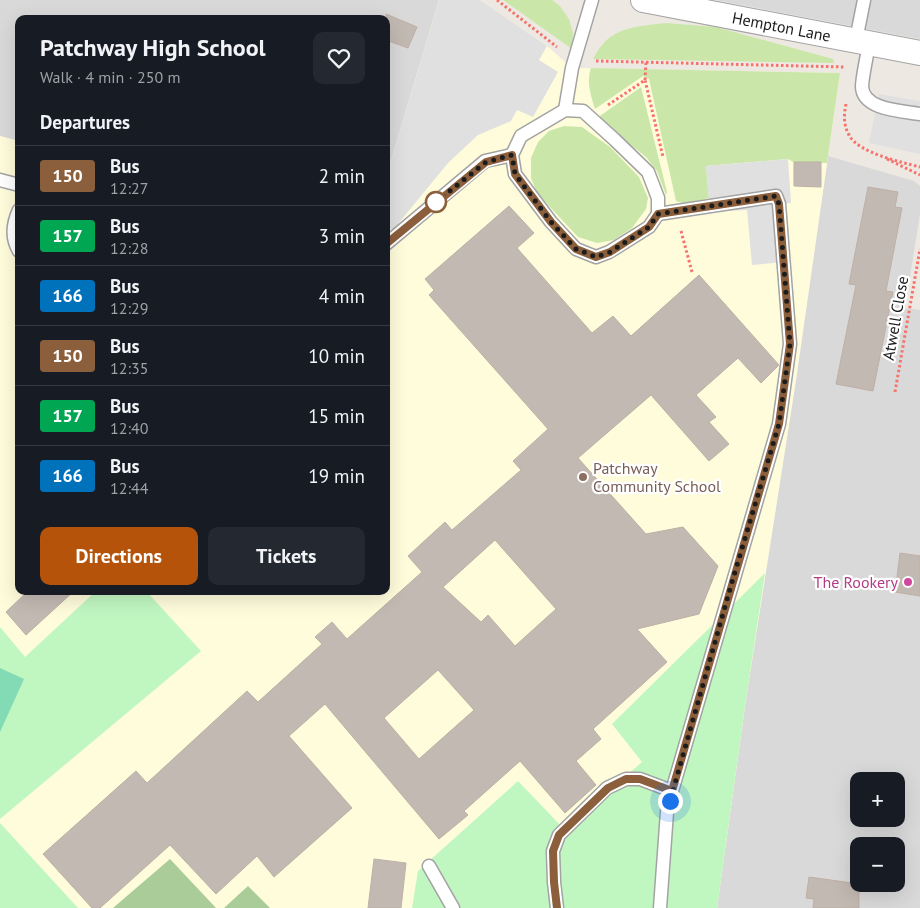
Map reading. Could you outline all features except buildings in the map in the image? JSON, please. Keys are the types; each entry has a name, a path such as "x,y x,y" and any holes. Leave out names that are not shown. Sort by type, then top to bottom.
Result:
{"street":[{"name":"Hempton Lane","path":"643,0 920,53"}],"lane":[{"path":"565,110 572,68 592,0"},
{"path":"864,0 862,87 865,96 876,106 920,114"},
{"path":"565,110 582,111 648,172 658,198 658,214 649,227 610,252 596,257 576,249 551,222 515,174 512,155 521,136 565,110"},
{"path":"390,241 486,162 512,155"},
{"path":"0,180 15,184"},
{"path":"658,214 776,196 779,204 790,344 779,424 667,812 660,908"},
{"path":"15,218 13,222 15,245"},
{"path":"557,908 553,851 559,835 608,788 626,779 640,779 672,791"},
{"path":"429,866 453,908"}],"path":[{"path":"497,0 574,61 852,68"},
{"path":"644,80 646,62"},
{"path":"846,101 844,118 849,136 862,146 920,175"},
{"path":"883,157 920,167"},
{"name":"Atwell Close","path":"895,392 920,249"}],"shaded area":[{"path":"0,0 439,0 390,165 390,15 15,15 15,140 0,136"},
{"name":"Patchway Community School","path":"439,0 480,0 547,46 572,68 840,73 796,380 746,699 717,908 0,908 0,136 15,140 15,595 390,595 390,165"},
{"path":"439,0 480,0 547,46 539,60 558,72 533,117 517,110 511,121 478,135 448,163 393,230 390,229 390,165"},
{"path":"715,0 920,0 920,39"},
{"path":"879,94 920,101 920,154 869,143"},
{"path":"828,156 914,181 920,186 920,214 905,308 920,310 920,908 717,908 746,699 796,380"},
{"path":"788,159 791,203 780,204 784,262 752,265 747,210 710,212 706,166"}],"green space":[{"path":"503,0 552,0 560,6 569,19 573,33 572,49"},
{"path":"666,23 716,27 833,59 834,63 593,59 607,40 615,34 633,27"},
{"path":"591,68 840,73 827,163 793,162 788,159 706,166 709,198 685,204 676,201 649,79 643,76 595,109 589,84"},
{"path":"641,87 667,192 666,195 657,171 646,157 597,118"},
{"path":"564,126 582,127 610,147 639,177 648,198 646,209 632,228 614,240 597,243 578,237 537,193 531,178 531,158 538,142 549,131"},
{"path":"765,573 717,908 412,908 418,871 518,781 564,829 642,762 612,724"},
{"path":"92,595 150,595 201,651 0,819 0,627 25,657"},
{"path":"0,668 24,679 0,732"},
{"path":"0,823 78,908 0,908"},
{"path":"170,859 216,908 113,908"},
{"path":"248,886 270,908 224,908"}],"bus line":[{"name":"150","path":"390,242 441,197 486,162 512,155 515,174 551,222 576,249 596,257 610,252 649,227 658,214 776,196 779,204 790,344 779,424 672,791 640,779 626,779 608,788 559,835 553,851 557,908"}],"place":[{"name":"Patchway Community School","path":"583,477"},
{"name":"The Rookery","path":"908,582"}],"route":[{"path":"436,202 486,162 512,155 515,174 551,222 576,249 596,257 610,252 649,227 658,214 776,196 779,204 790,344 779,424 670,801"}]}
